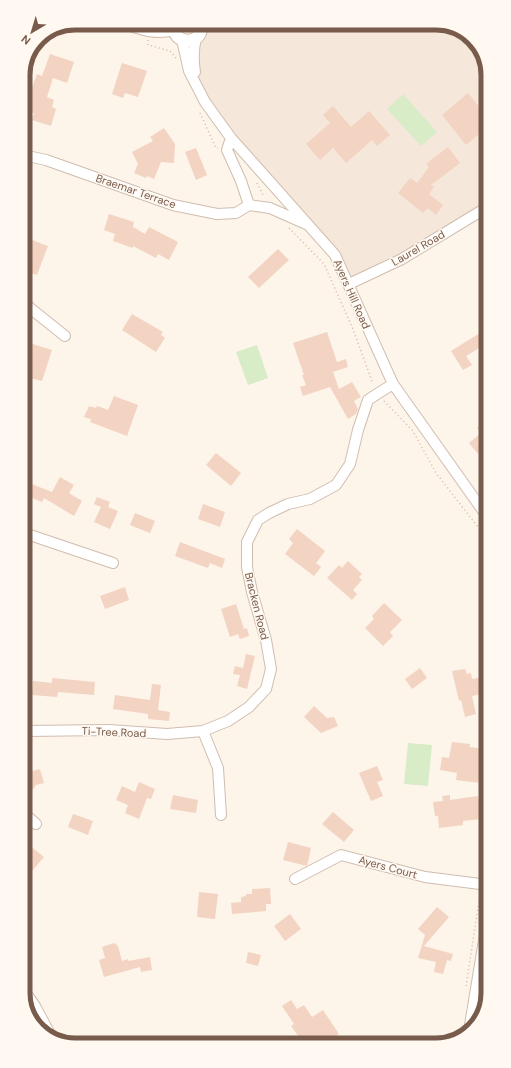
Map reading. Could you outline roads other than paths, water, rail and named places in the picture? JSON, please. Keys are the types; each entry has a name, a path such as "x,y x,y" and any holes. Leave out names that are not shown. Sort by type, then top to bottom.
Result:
{"street":[{"path":"148,30 157,32 163,30"},
{"path":"175,30 175,34 178,38 192,41 199,35 201,30"},
{"name":"Ayers Hill Road","path":"196,38 193,55 197,88"},
{"name":"Ayers Hill Road","path":"182,40 189,71 205,102 231,138 335,255 393,384 481,508"},
{"path":"231,138 227,150 241,181 249,205 270,208 309,226"},
{"name":"Braemar Terrace","path":"30,157 46,160 173,205 217,214 236,213 249,205"},
{"name":"Laurel Road","path":"349,284 402,259 481,211"},
{"path":"30,308 65,336"},
{"name":"Bracken Road","path":"203,731 228,721 249,707 266,689 271,669 266,640 247,567 247,542 258,520 288,504 310,499 336,485 350,464 358,430 368,400 393,384"},
{"path":"30,535 113,563"},
{"name":"Ti-Tree Road","path":"30,731 109,730 166,734 203,731"},
{"path":"203,731 218,768 221,815"},
{"path":"30,819 36,824"},
{"name":"Ayers Court","path":"295,879 341,855 426,877 481,884"},
{"path":"465,1027 481,955"},
{"path":"31,999 47,1028"}]}
